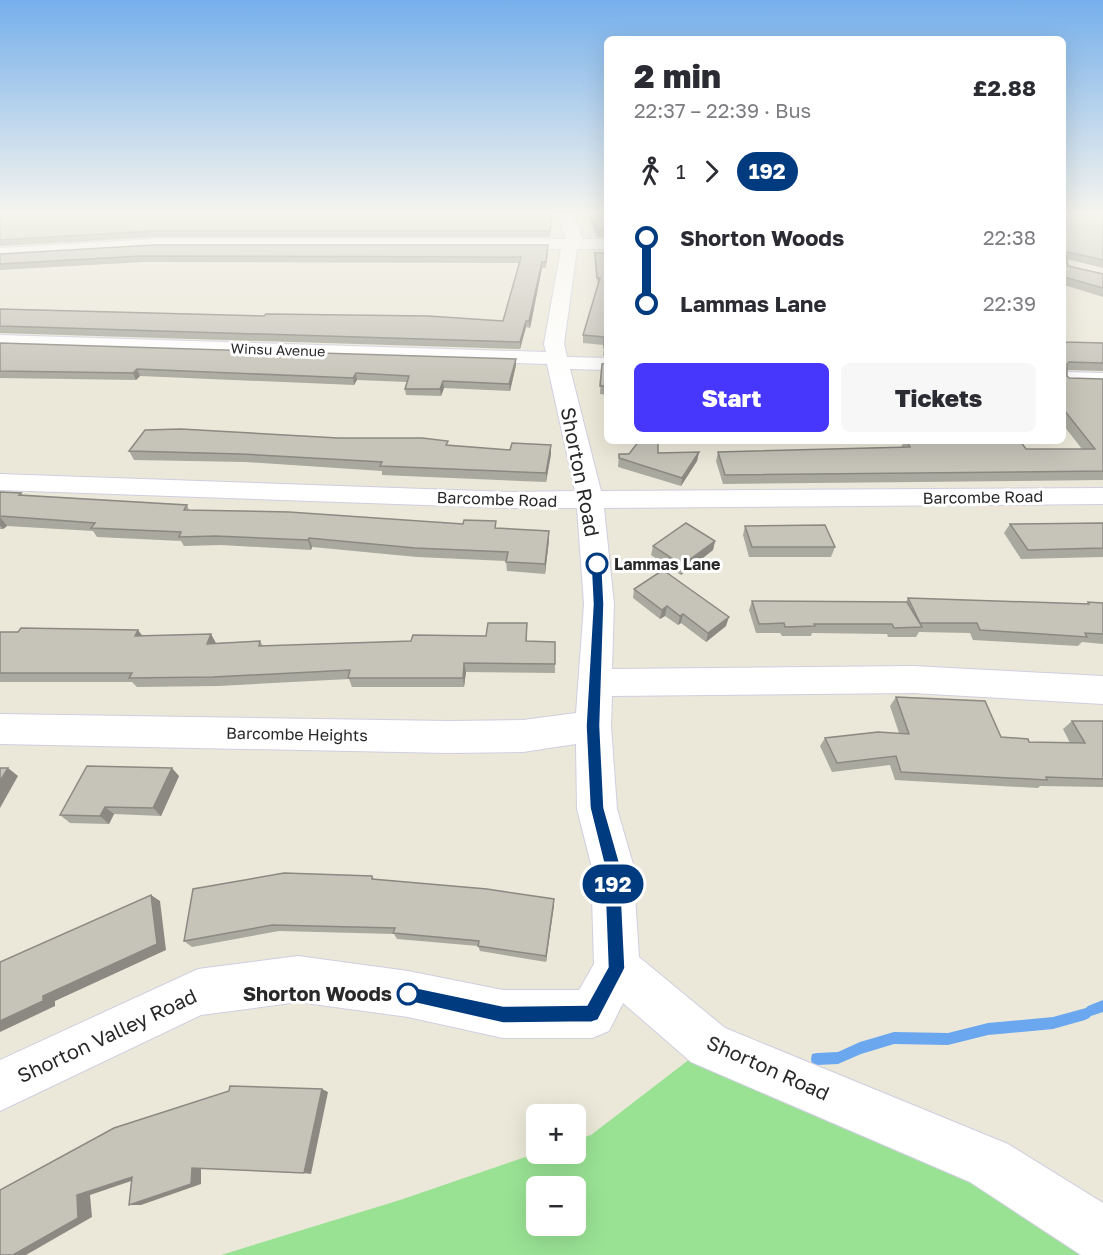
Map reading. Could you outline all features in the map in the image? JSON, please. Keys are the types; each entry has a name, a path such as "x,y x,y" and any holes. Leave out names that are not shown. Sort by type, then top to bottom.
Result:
{"street":[{"name":"Shorton Road","path":"568,270 554,344 590,501 598,604 593,726 597,808 612,864 616,968 708,1045 989,1163 1103,1236"},
{"name":"Winsu Avenue","path":"0,341 556,360 604,364"},
{"path":"1066,378 1103,379"},
{"name":"Barcombe Road","path":"0,482 590,501 1103,496"},
{"path":"595,683 737,679 940,679 1103,690"},
{"name":"Barcombe Heights","path":"0,729 448,738 523,736 593,726"},
{"name":"Shorton Valley Road","path":"0,1086 198,992 298,979 408,994 503,1014 592,1014 616,968"}],"green space":[{"path":"708,1045 1103,1236 1103,1255 221,1255 400,1200 526,1157 526,1164 586,1164 586,1137"}],"building":[{"path":"517,270 540,270 529,321 526,321 520,342 0,326 0,309 264,316 266,314 428,316 503,321"},
{"path":"596,270 604,270 604,337 583,335 600,278 597,278"},
{"path":"1066,270 1084,270 1103,274 1103,288 1066,278"},
{"path":"1066,342 1103,343 1103,363 1069,362 1067,376 1069,378 1103,379 1103,471 725,475 718,452 910,447 908,444 1022,444 1026,449 1095,449 1066,413"},
{"path":"0,343 516,359 509,384 443,381 440,389 405,389 409,376 356,373 353,378 137,369 133,373 0,371"},
{"path":"602,364 604,364 604,386 600,386"},
{"path":"181,429 338,438 422,438 448,441 446,445 510,450 512,443 551,445 546,473 380,466 382,462 241,454 129,451 145,430"},
{"path":"637,444 658,444 658,453 699,452 682,478 619,458 619,454 629,454"},
{"path":"0,492 187,505 184,510 289,512 463,524 464,520 496,521 495,528 549,531 545,564 506,562 508,552 415,548 309,538 308,540 216,536 179,537 181,532 91,528 95,523 0,516"},
{"path":"686,523 715,541 682,565 653,546"},
{"path":"1103,523 1103,548 1028,550 1010,524"},
{"path":"825,525 835,547 752,547 745,526"},
{"path":"663,570 729,617 708,633 683,614 680,616 667,606 662,610 634,589"},
{"path":"908,598 1103,603 1103,634 1085,633 1087,637 980,630 977,623 920,623"},
{"path":"752,601 907,602 922,627 894,628 892,624 814,624 815,626 785,627 784,623 759,624"},
{"path":"488,623 527,623 526,641 555,642 555,664 464,663 463,678 348,678 350,670 213,677 129,678 132,673 0,673 0,632 18,632 21,628 138,630 135,636 211,634 207,644 260,641 259,646 411,641 413,635 486,636"},
{"path":"896,697 985,701 1001,737 1028,739 1029,742 1085,743 1072,721 1103,721 1103,779 1046,777 1047,780 901,772 896,756 837,763 825,738 878,732 909,734"},
{"path":"87,766 172,768 153,808 105,807 100,816 60,815"},
{"path":"0,768 8,768 0,781"},
{"path":"284,873 372,876 372,879 487,889 554,899 546,956 478,946 479,941 393,933 395,928 272,925 184,941 193,889"},
{"path":"151,895 157,944 43,996 43,1001 0,1021 0,962"},
{"path":"230,1086 322,1089 304,1173 192,1168 191,1184 129,1205 132,1177 77,1195 78,1218 13,1255 0,1255 0,1190 114,1128 229,1091"}],"waterway":[{"path":"1092,1010 1103,1006"},
{"path":"817,1059 838,1058 860,1048 894,1038 948,1039 988,1029 1053,1023 1085,1014"}],"bus line":[{"name":"192","path":"408,994 503,1014 592,1014 616,968 612,864 597,808 593,726 598,604 597,564"}],"place":[{"name":"Lammas Lane","path":"597,564"},
{"name":"Shorton Woods","path":"408,994"}]}
